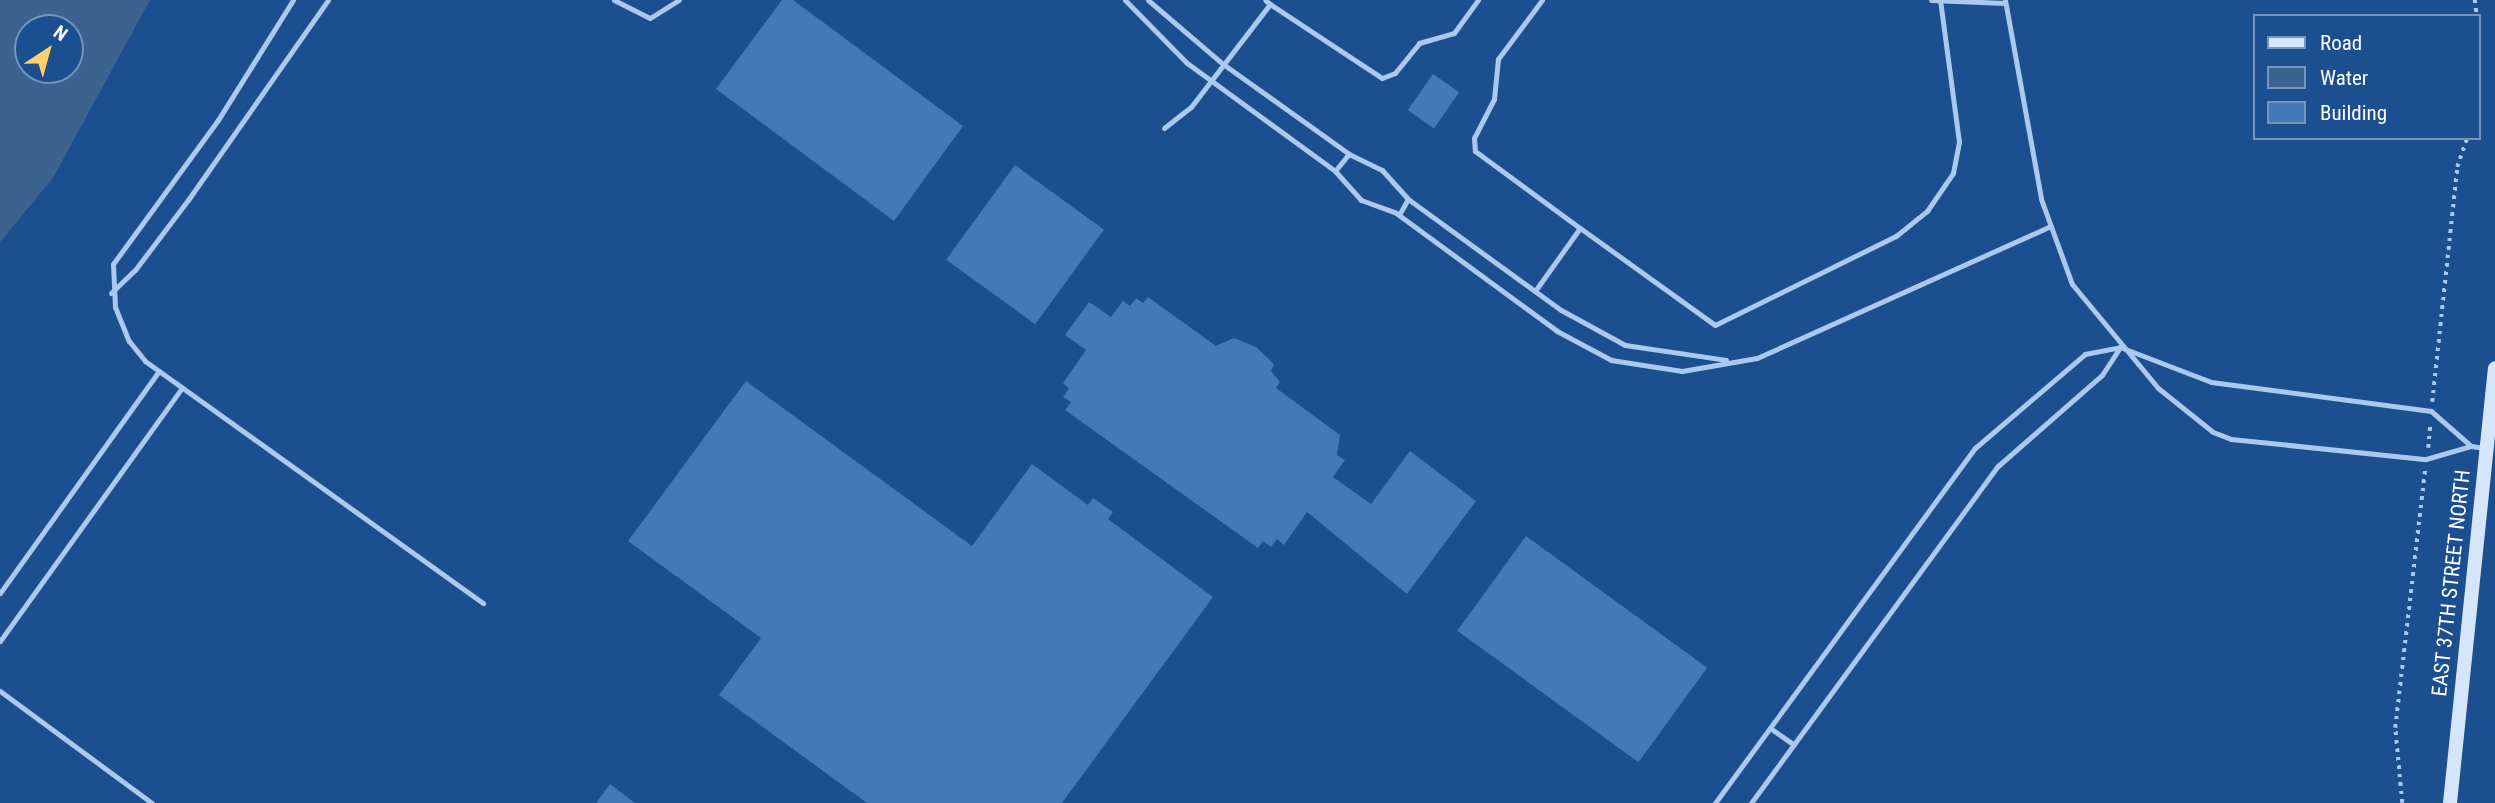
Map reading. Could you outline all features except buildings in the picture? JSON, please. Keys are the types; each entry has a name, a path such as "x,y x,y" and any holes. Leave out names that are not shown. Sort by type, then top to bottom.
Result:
{"main road":[{"name":"EAST 37TH STREET NORTH","path":"2450,803 2495,368"}],"lane":[{"path":"293,0 218,120 113,264 111,293 128,341 159,371 483,603"},
{"path":"111,293 135,270 188,200 328,0"},
{"path":"614,0 650,18 679,0"},
{"path":"1125,0 1153,33 1211,81 1335,171 1361,200 1399,215 1584,348 1622,362 1682,371 1757,358 2051,226"},
{"path":"1148,0 1223,64 1349,154 1382,170 1408,199 1535,291 1625,345 1733,361"},
{"path":"1164,128 1191,107 1268,2 1382,78 1395,73 1419,43 1454,33 1478,0"},
{"path":"1542,0 1498,60 1494,99 1474,138 1475,151 1715,325 1896,236 1927,211 1953,173 1959,142 1940,1"},
{"path":"1931,0 2005,2 2022,112 2051,226 2072,284 2120,347 2176,403 2231,439 2426,459 2472,446 2487,449"},
{"path":"1335,171 1349,154"},
{"path":"1399,215 1408,199"},
{"path":"1535,291 1580,228"},
{"path":"1751,803 1998,466 2102,374 2120,347"},
{"path":"1715,803 1975,448 2085,354 2120,347 2211,382 2431,411 2472,446"},
{"path":"0,593 159,371"},
{"path":"0,642 183,388"},
{"path":"0,691 152,803"},
{"path":"1770,728 1794,745"}],"water":[{"path":"0,0 150,0 53,178 0,242"}]}
